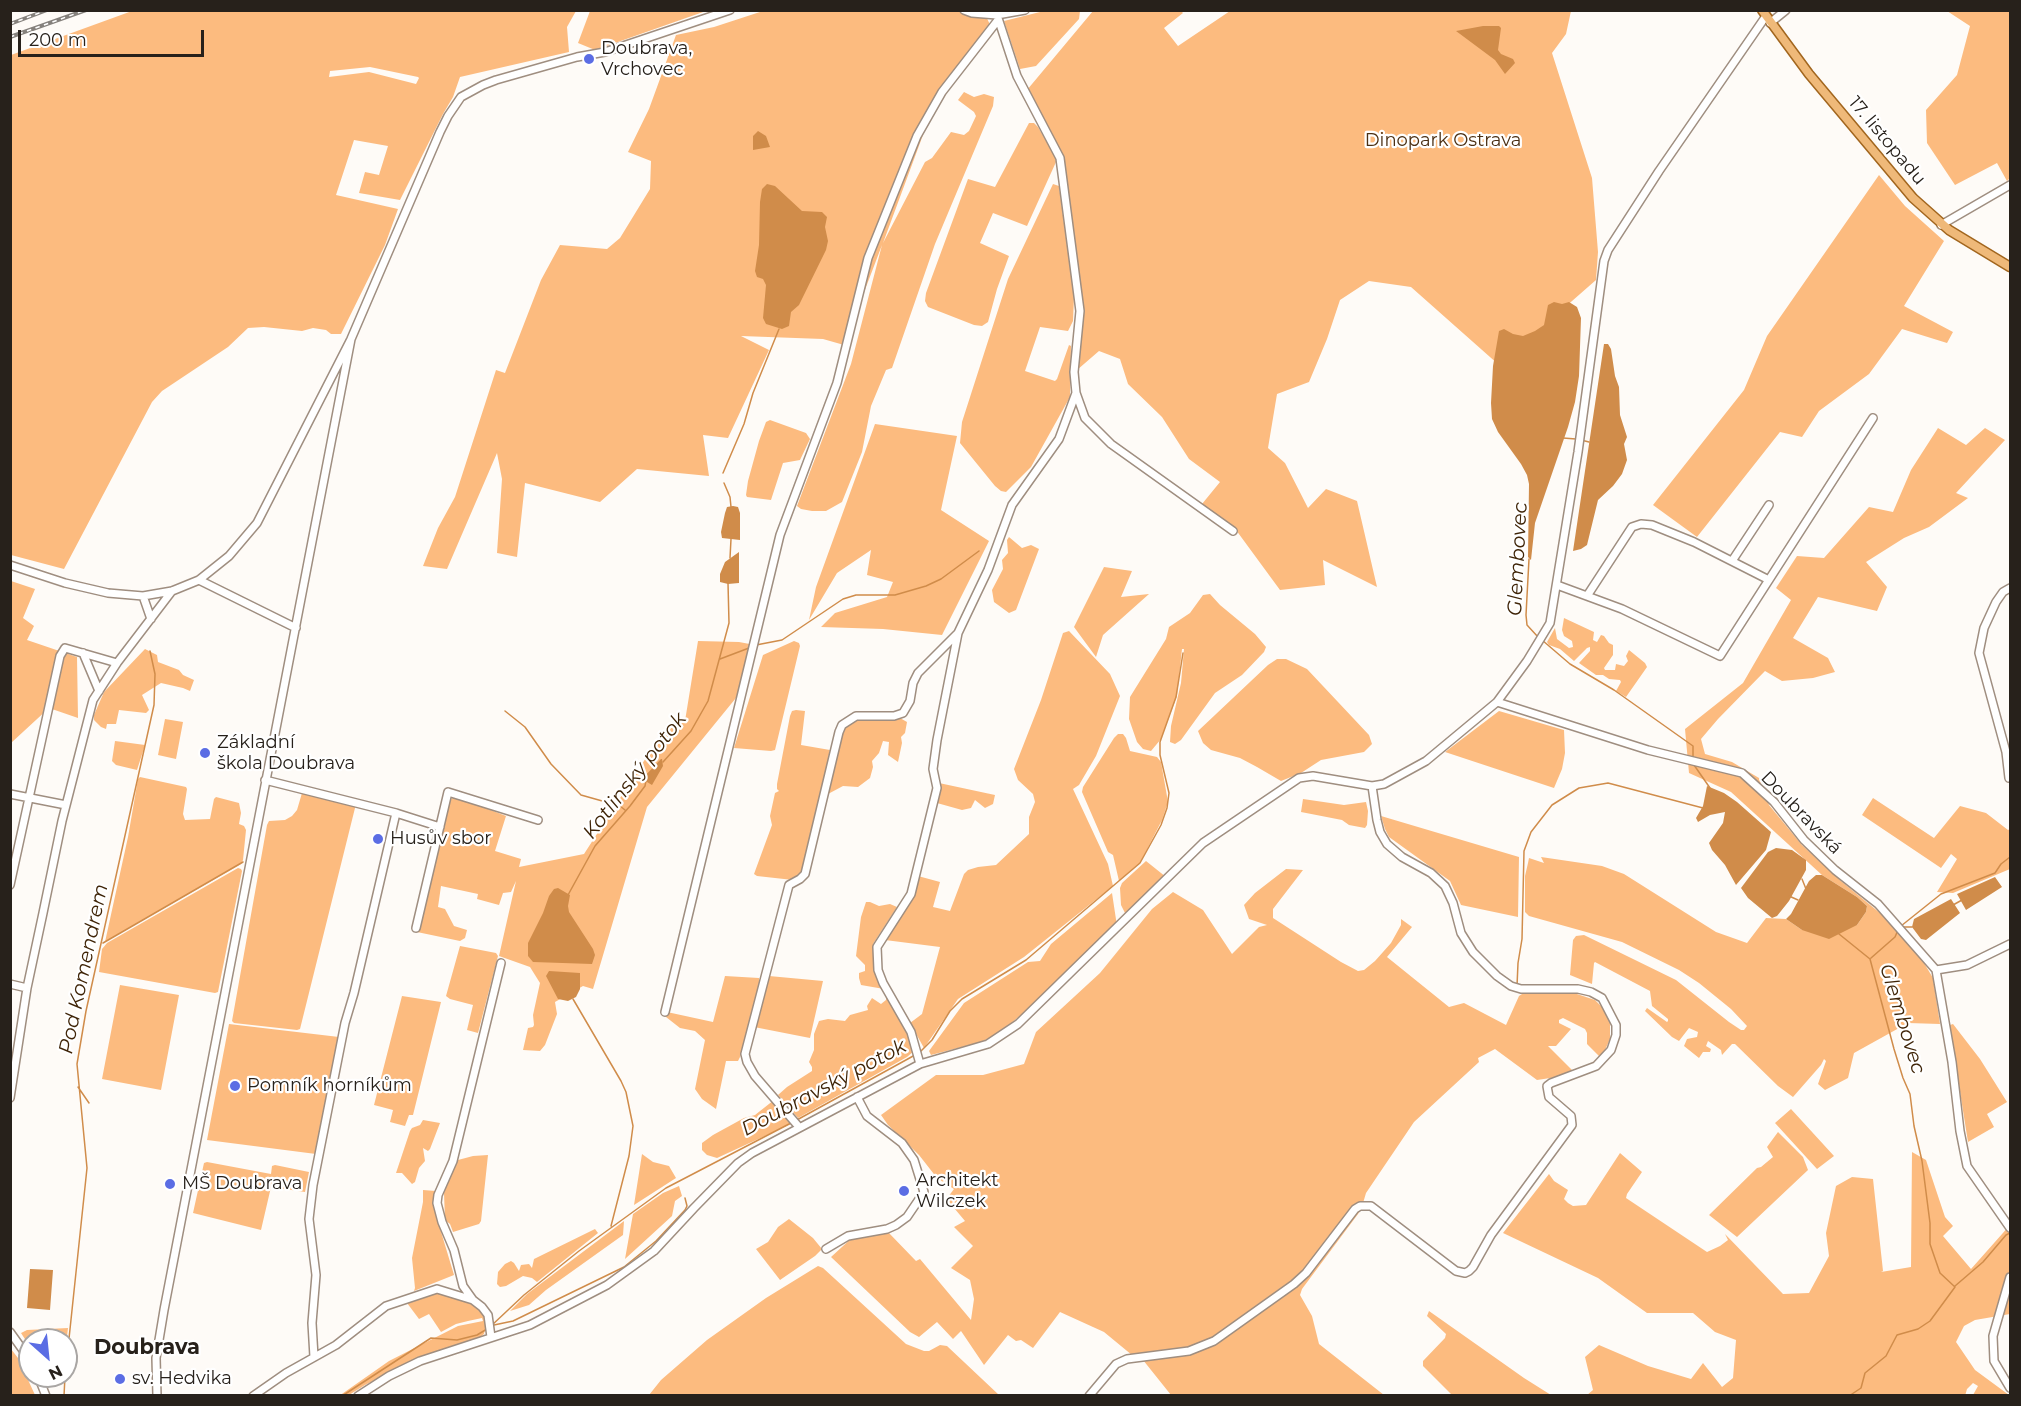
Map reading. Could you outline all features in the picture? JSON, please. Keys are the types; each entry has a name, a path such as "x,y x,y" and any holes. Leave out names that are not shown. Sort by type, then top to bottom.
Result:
{"main road":[{"name":"17. listopadu","path":"1766,16 1809,74 1905,189 1941,225 2010,267"}],"street":[{"path":"10,565 65,583 108,593 143,596 172,591 199,580 229,556 256,523 351,339 440,132 461,97 471,90 496,80 566,60 605,52 730,10"},
{"path":"964,10 998,17 1025,10"},
{"path":"358,1395 388,1376 420,1361 530,1325 607,1285 654,1251 738,1163 752,1153 920,1064 988,1044 1018,1024 1203,843 1299,778 1313,776 1372,786 1384,784 1426,761 1497,702 1551,623 1578,452 1604,261 1608,250 1659,171 1766,16 1786,10"},
{"path":"998,17 1017,76 1060,159 1080,311 1074,372 1076,393 1085,418 1111,444 1233,531"},
{"path":"665,1012 780,535 837,383 868,258 917,136 942,92 998,17"},
{"path":"1941,225 2010,184"},
{"path":"150,1395 157,1395 156,1358 164,1310 351,339"},
{"path":"920,1064 911,1032 878,970 877,947 911,894 937,788 933,769 958,633 988,570 1012,505 1059,438 1076,393"},
{"path":"1557,585 1622,609 1720,656 1873,418"},
{"path":"1732,561 1769,505"},
{"path":"1587,596 1632,527 1641,524 1672,532 1769,580"},
{"path":"199,580 296,628"},
{"path":"2009,778 2006,752 1979,653 1984,628 1996,602 2010,588"},
{"path":"10,1098 27,988 66,805 93,700 117,663 172,591"},
{"path":"143,596 151,619"},
{"path":"799,1127 755,1076 745,1054 789,885 806,874 842,725 856,716 894,717 903,713 910,702 913,683 918,673 958,633"},
{"path":"10,885 60,656 65,648 117,663"},
{"path":"83,653 99,691"},
{"name":"Doubravská","path":"1497,702 1648,750 1742,773 1774,802 1803,840 1835,870 1878,904 1936,970"},
{"path":"265,780 396,813 440,827"},
{"path":"1089,1395 1116,1364 1127,1359 1189,1352 1214,1341 1306,1273 1355,1209 1360,1206 1371,1206 1456,1271 1465,1273 1469,1271 1491,1235 1572,1125 1572,1116 1549,1097 1547,1086 1596,1066 1611,1050 1616,1035 1616,1025 1602,998 1578,989 1521,990 1497,976 1473,952 1461,933 1453,903 1445,886 1431,873 1387,844 1380,832 1372,786"},
{"path":"416,928 448,792 538,820"},
{"path":"10,794 66,805"},
{"path":"314,1357 312,1323 316,1275 309,1219 313,1185 345,1023 396,813"},
{"path":"2010,944 1967,965 1936,970 1967,1166 2010,1228"},
{"path":"491,1337 488,1315 463,1286 454,1250 437,1203 438,1195 453,1161 501,963"},
{"path":"10,984 27,988"},
{"path":"826,1249 848,1236 887,1229 896,1225 907,1217 924,1192 914,1160 902,1143 867,1116 857,1097"},
{"path":"2010,1277 1993,1336 1994,1361 2010,1388"},
{"path":"253,1395 286,1373 336,1345 386,1306 437,1289 473,1300"}],"green space":[{"path":"590,10 706,11 595,50 578,43"},
{"path":"960,10 986,16 991,27 930,116 883,243 925,162 932,158 951,132 964,135 969,131 976,116 958,100 964,92 974,97 984,94 994,97 993,106 935,244 892,368 886,370 871,406 862,452 842,502 826,511 812,511 797,506 851,364 882,245 844,345 823,339 741,336 769,350 728,438 703,435 709,476 637,469 600,502 525,483 517,557 497,553 502,479 497,453 447,569 423,566 438,528 455,497 496,370 505,373 541,280 560,245 607,249 620,238 650,189 651,161 628,152 649,109 676,35 714,27 763,11"},
{"path":"1048,10 1080,11 1079,19 1036,66 1020,69 1004,21"},
{"path":"132,11 576,11 567,27 569,52 460,77 453,97 400,200 359,193 365,172 379,175 388,146 354,140 336,195 398,209 385,245 341,334 331,334 326,330 313,328 302,331 264,327 248,328 228,347 162,391 152,402 64,569 11,555 11,55","holes":["370,67 418,77 416,84 369,72 329,77 330,71"]},
{"name":"Dinopark Ostrava","path":"1093,11 1181,11 1183,13 1164,28 1178,46 1230,11 1571,11 1566,34 1552,53 1592,178 1598,252 1596,280 1499,365 1411,287 1369,281 1340,300 1309,382 1277,394 1268,448 1285,463 1308,508 1326,489 1357,501 1377,587 1323,560 1325,585 1280,590 1236,530 1202,504 1220,482 1189,459 1162,417 1128,384 1120,359 1099,351 1077,370 1082,318 1063,156 1027,90"},
{"path":"1947,11 2010,11 2010,178 2007,181 1997,163 1955,185 1927,143 1926,110 1957,75 1970,26"},
{"path":"1029,123 1034,123 1038,127 1055,156 1056,162 1027,226 993,213 980,243 1009,256 988,322 982,326 974,325 928,307 925,301 926,293 968,179 995,187"},
{"path":"1879,175 1905,206 1944,241 1904,306 1953,332 1947,343 1902,329 1869,374 1819,411 1802,437 1780,432 1697,537 1653,505 1744,390 1767,336"},
{"path":"1053,184 1059,186 1074,297 1073,321 1068,331 1040,327 1025,371 1055,381 1069,345 1071,346 1070,397 1031,467 1006,492 995,486 960,443 962,422 1008,279"},
{"path":"770,420 806,433 810,439 800,460 783,463 771,500 747,497 748,481 759,441 766,422"},
{"path":"875,424 957,436 941,510 989,541 942,635 883,629 821,627 835,613 887,597 893,582 867,575 871,550 837,573 809,620 816,587"},
{"path":"1938,428 1966,445 1985,428 2005,440 1956,493 1968,498 1929,527 1904,538 1866,562 1887,587 1877,611 1818,597 1793,638 1828,658 1835,672 1813,678 1782,681 1765,671 1701,739 1705,754 1732,762 1759,778 1769,805 1802,845 1880,913 1921,958 1933,978 1940,1024 1908,1023 1854,1053 1848,1078 1825,1090 1818,1084 1826,1061 1824,1059 1793,1097 1778,1086 1735,1044 1732,1044 1722,1055 1721,1050 1708,1041 1706,1046 1711,1049 1710,1052 1703,1052 1699,1058 1684,1046 1687,1039 1697,1037 1698,1032 1689,1028 1679,1041 1645,1011 1647,1008 1668,1021 1652,1006 1650,991 1595,962 1592,984 1570,975 1573,940 1576,936 1584,935 1676,980 1741,1030 1747,1026 1731,1009 1679,970 1622,942 1529,916 1525,912 1525,876 1529,858 1544,863 1541,857 1602,866 1624,874 1716,932 1747,943 1766,918 1786,919 1802,930 1857,925 1866,912 1867,906 1822,875 1731,792 1689,773 1685,729 1743,683 1791,600 1776,588 1797,556 1824,558 1869,507 1893,512 1911,470"},
{"path":"1009,537 1022,548 1031,545 1039,549 1016,610 1009,613 994,602 992,590 1003,569 1002,560 1008,553 1007,540"},
{"path":"1104,567 1132,571 1121,597 1149,594 1103,635 1096,657 1074,627"},
{"path":"11,581 35,589 23,618 34,626 27,640 77,657 78,718 49,708 11,743"},
{"path":"1210,594 1255,634 1266,647 1264,652 1242,675 1215,693 1181,740 1175,744 1170,742 1171,726 1181,683 1184,649 1182,649 1177,696 1161,739 1151,751 1143,749 1137,742 1129,719 1130,697 1166,639 1169,627 1190,613 1203,595"},
{"path":"1564,618 1594,632 1593,640 1597,642 1601,635 1613,645 1613,655 1604,668 1605,670 1615,670 1616,664 1624,666 1628,661 1626,656 1629,650 1645,663 1647,667 1626,697 1616,691 1620,680 1596,675 1579,663 1590,651 1590,647 1574,661 1560,649 1549,645 1547,642 1555,628 1557,639 1569,648 1573,647 1572,641 1564,636 1562,630"},
{"path":"1069,631 1110,674 1120,696 1096,756 1079,785 1073,789 1108,864 1113,886 1024,957 958,999 924,1048 910,1023 922,1014 940,947 885,940 911,902 918,876 940,882 933,907 950,911 964,874 968,870 996,865 1029,834 1029,817 1035,802 1033,794 1018,780 1014,769 1041,700 1063,633"},
{"path":"698,641 739,642 755,645 740,693 647,807 593,989 583,986 555,1002 557,1014 545,1045 540,1051 523,1050 528,1028 534,1025 533,1015 540,983 530,967 499,956 516,881 511,892 503,893 499,905 477,899 478,894 441,886 438,907 445,909 454,926 467,930 465,938 460,941 417,932 448,802 458,797 506,816 495,851 521,859 519,867 584,854 662,733 685,721"},
{"path":"794,641 800,646 775,750 734,748 763,655"},
{"path":"145,649 157,655 158,662 179,670 183,675 194,680 190,691 161,683 142,695 149,710 146,713 119,710 116,724 107,724 106,729 101,727 94,720 94,715 104,692"},
{"path":"1277,659 1286,659 1307,669 1369,735 1372,744 1364,752 1321,760 1301,773 1281,781 1240,758 1211,750 1203,743 1198,731"},
{"path":"792,711 805,711 801,745 830,750 805,866 802,873 793,880 757,876 754,874 772,825 770,816 775,793 779,791 777,784 790,716"},
{"path":"1499,711 1564,730 1565,753 1562,769 1554,788 1445,752"},
{"path":"900,718 907,722 905,733 901,737 898,762 888,755 889,742 883,741 879,753 872,761 870,778 858,787 843,786 828,794 841,734 845,726 854,719"},
{"path":"165,719 183,722 176,759 158,755"},
{"path":"1118,734 1123,734 1126,738 1130,751 1157,757 1161,762 1168,802 1162,820 1140,863 1119,881 1113,855 1108,852 1082,792"},
{"path":"115,741 145,745 137,770 116,765 112,761"},
{"path":"140,777 186,787 183,814 185,820 210,819 216,797 239,803 241,813 239,824 246,830 243,860 241,864 105,942 138,779"},
{"path":"939,783 995,795 993,804 985,808 975,800 971,808 962,810 937,803"},
{"path":"302,793 355,806 355,808 300,1029 234,1023 232,1021 267,825 269,821 285,820 292,816 297,810"},
{"path":"1873,798 1934,838 1960,806 1986,813 2008,830 2010,829 2010,869 1953,893 1937,892 1957,859 1951,854 1941,868 1862,815"},
{"path":"1303,799 1344,805 1366,802 1367,825 1365,828 1349,825 1342,820 1301,812"},
{"path":"1381,816 1519,857 1518,917 1461,905 1450,881 1389,837"},
{"path":"1146,861 1166,877 1128,913 1125,913 1121,905 1122,883"},
{"path":"238,868 242,871 218,992 99,972 102,949 107,943"},
{"path":"1286,869 1303,870 1273,909 1273,918 1358,971 1364,970 1375,961 1391,943 1401,925 1401,919 1412,927 1387,957 1449,1007 1464,1003 1506,1025 1522,994 1577,994 1595,1000 1602,1007 1610,1023 1610,1039 1599,1056 1587,1044 1585,1029 1563,1018 1559,1020 1559,1023 1571,1029 1556,1046 1548,1046 1574,1072 1557,1077 1537,1080 1495,1049 1478,1058 1479,1062 1414,1122 1366,1193 1361,1210 1302,1289 1300,1295 1312,1316 1319,1344 1384,1395 1171,1395 1143,1360 1138,1360 1104,1332 1060,1312 1033,1348 1008,1335 984,1365 961,1331 953,1339 937,1322 919,1337 910,1332 831,1257 854,1236 888,1232 916,1261 920,1259 971,1320 974,1299 970,1280 951,1268 973,1246 954,1227 965,1221 949,1202 948,1197 954,1189 937,1178 919,1155 888,1125 881,1115 936,1075 983,1075 1024,1064 1036,1032 1100,973 1152,909 1173,892 1203,910 1232,954 1259,927 1267,925 1249,919 1244,905 1255,893"},
{"path":"1112,893 1117,926 1051,990 998,1034 981,1042 931,1055 929,1051 964,1003 1028,962 1040,961 1051,944"},
{"path":"866,902 879,906 890,904 897,907 873,944 873,964 884,989 861,985 859,978 859,973 865,971 865,965 856,956 861,917"},
{"path":"460,946 496,953 498,956 478,1033 467,1030 473,1005 446,996"},
{"path":"725,976 759,978 760,982 740,1057 738,1061 726,1061 716,1109 702,1099 695,1089 705,1040 695,1031 680,1028 666,1017 667,1012 713,1022"},
{"path":"769,976 823,981 810,1038 754,1027"},
{"path":"120,985 179,995 161,1090 102,1079"},
{"path":"402,996 441,1002 413,1115 409,1115 405,1126 390,1122 393,1110 374,1105"},
{"path":"886,997 899,1018 914,1051 798,1118 778,1095 812,1071 809,1062 814,1050 814,1034 819,1021 828,1019 845,1021 850,1015 868,1010 867,1006 872,998 881,1004"},
{"path":"229,1024 339,1037 316,1154 207,1140"},
{"path":"1953,1024 1980,1059 2007,1102 1987,1114 1994,1127 1968,1142 1950,1029 1950,1025"},
{"path":"774,1100 792,1121 791,1124 717,1158 707,1155 702,1150 702,1143 713,1135 744,1118 755,1115"},
{"path":"1791,1109 1834,1156 1817,1169 1775,1123"},
{"path":"423,1120 440,1123 430,1149 428,1151 423,1148 425,1161 412,1184 402,1173 396,1173 410,1131 420,1125"},
{"path":"1778,1132 1803,1157 1808,1170 1737,1237 1709,1215 1757,1168 1773,1157 1767,1147"},
{"path":"1912,1152 1926,1160 1945,1217 1953,1226 1943,1236 1971,1269 2010,1225 2010,1314 1975,1320 1964,1326 1956,1342 1975,1370 2009,1395 1973,1395 1978,1386 1973,1383 1967,1389 1965,1396 1587,1395 1593,1390 1585,1357 1599,1345 1648,1366 1691,1379 1703,1363 1722,1387 1733,1378 1736,1340 1715,1332 1693,1313 1647,1313 1598,1278 1503,1233 1549,1174 1554,1181 1568,1190 1564,1199 1568,1203 1573,1206 1586,1205 1620,1153 1642,1172 1626,1198 1707,1252 1728,1240 1725,1234 1783,1294 1809,1293 1829,1256 1826,1233 1836,1186 1852,1177 1873,1179 1883,1271 1881,1272 1911,1267"},
{"path":"642,1154 653,1162 669,1166 676,1178 634,1205"},
{"path":"488,1155 481,1221 479,1224 453,1232 450,1224 445,1220 444,1193 454,1164 458,1160 473,1156"},
{"path":"204,1163 271,1174 272,1166 275,1165 309,1172 305,1192 271,1187 261,1230 193,1213"},
{"path":"679,1186 682,1196 675,1201 672,1216 625,1259 633,1214 663,1193"},
{"path":"423,1190 436,1191 436,1215 454,1275 414,1291 412,1258 423,1202"},
{"path":"789,1219 813,1238 822,1249 780,1280 756,1249 768,1242 778,1227"},
{"path":"624,1221 623,1235 546,1290 529,1305 510,1311 527,1294"},
{"path":"595,1229 598,1233 537,1282 523,1276 506,1286 500,1287 497,1284 498,1272 505,1264 511,1261 519,1271 521,1265 529,1264 532,1268 534,1259"},
{"path":"818,1266 823,1268 906,1344 924,1351 940,1345 947,1346 999,1395 649,1395 661,1380 707,1340 766,1298"},
{"path":"430,1294 449,1294 471,1300 484,1313 486,1325 484,1334 478,1339 418,1358 349,1395 339,1396 389,1361 458,1326 483,1321 482,1318 456,1324 441,1332 429,1314 419,1319 407,1303"},
{"path":"1429,1311 1551,1395 1452,1395 1423,1366 1423,1361 1445,1338 1446,1334 1427,1316"},
{"path":"11,1349 18,1358 18,1388 32,1388 35,1395 11,1395"}],"shaded area":[{"path":"1483,26 1501,28 1498,50 1501,54 1513,59 1515,63 1505,74 1495,60 1456,31"},
{"path":"758,131 766,136 770,147 753,150 753,136"},
{"path":"767,184 775,186 802,211 822,212 827,217 826,250 799,305 791,312 789,326 782,329 766,324 763,318 766,285 763,279 757,277 755,271 759,245 760,202 762,189"},
{"path":"1554,302 1562,304 1569,302 1577,307 1581,318 1579,376 1568,427 1535,523 1531,560 1528,557 1529,484 1521,464 1498,432 1492,419 1493,366 1499,331 1504,329 1523,336 1535,331 1544,325 1548,305"},
{"path":"1604,344 1608,344 1611,349 1619,387 1620,415 1627,437 1624,444 1627,460 1622,474 1598,500 1587,545 1573,551"},
{"path":"727,507 738,507 740,513 740,540 722,538 721,532"},
{"path":"739,552 739,583 720,582 720,574 725,562"},
{"path":"661,759 663,766 652,785 642,779"},
{"path":"1707,786 1724,793 1737,802 1771,832 1766,850 1736,885 1709,843 1723,823 1725,812 1710,815 1698,822 1696,818 1703,806"},
{"path":"1776,848 1792,850 1806,860 1806,870 1789,901 1777,916 1772,918 1748,898 1741,888 1768,852"},
{"path":"1816,875 1822,875 1867,906 1866,912 1857,925 1829,939 1802,930 1786,919 1809,881"},
{"path":"1995,877 2002,887 1966,910 1957,894"},
{"path":"558,888 570,895 569,912 593,949 595,955 592,964 533,962 528,956 528,943 549,896 554,889"},
{"path":"1951,899 1960,913 1926,940 1921,939 1912,927 1914,919"},
{"path":"549,971 580,973 580,989 576,997 568,1001 558,999 546,976"},
{"path":"30,1269 53,1270 50,1310 27,1308"}],"waterway":[{"name":"Kotlinský potok","path":"723,473 744,424 753,393 779,329"},
{"name":"Glembovec","path":"1563,438 1576,439"},
{"name":"Glembovec","path":"1581,440 1589,442"},
{"name":"Kotlinský potok","path":"724,483 730,497 731,507"},
{"name":"Kotlinský potok","path":"730,558 731,539"},
{"path":"756,645 782,640 843,599 856,595 895,595 926,586 941,579 979,551"},
{"name":"Glembovec","path":"1529,559 1527,625 1538,637"},
{"name":"Kotlinský potok","path":"663,762 691,731 708,701 729,623 728,583"},
{"name":"Glembovec","path":"1542,640 1570,664 1614,690 1693,746 1693,757"},
{"path":"720,659 749,648"},
{"name":"Pod Komendrem","path":"70,1328 87,1168 77,1064 86,1011 154,705 155,674 150,651"},
{"name":"Doubravský potok","path":"919,1053 932,1040 950,1011 962,999 1026,960 1140,863 1161,825 1167,808 1169,793 1160,755 1160,742 1176,697 1183,653"},
{"path":"505,711 525,727 551,764 581,795 620,806 625,810"},
{"name":"Glembovec","path":"1694,765 1710,788"},
{"name":"Kotlinský potok","path":"568,895 595,846 630,806 645,786 646,781"},
{"path":"1517,986 1522,939 1524,851 1531,832 1552,805 1579,788 1608,783 1703,808"},
{"path":"1901,926 1941,894 1995,873 2010,857"},
{"path":"103,943 243,862"},
{"name":"Glembovec","path":"1802,879 1806,889"},
{"path":"1789,896 1798,900"},
{"path":"1953,905 1962,900"},
{"path":"1901,927 1912,927"},
{"path":"1871,958 1895,937 1898,930"},
{"name":"Glembovec","path":"1839,934 1870,959 1894,1049 1910,1094 1922,1161 1930,1223 1930,1244 1940,1273 1955,1287 1930,1321 1918,1329 1897,1335 1886,1356 1865,1373 1861,1388 1849,1396"},
{"name":"Kotlinský potok","path":"573,999 621,1081 626,1092 633,1126 629,1156 611,1226"},
{"name":"Doubravský potok","path":"795,1121 915,1055"},
{"name":"Pod Komendrem","path":"78,1087 89,1103"},
{"name":"Doubravský potok","path":"491,1326 524,1295 579,1251 666,1188 791,1123"},
{"path":"494,1325 513,1321 624,1267 656,1241 685,1210 687,1206 685,1198"},
{"path":"1955,1286 1983,1262 2010,1233"},
{"name":"Doubravský potok","path":"342,1396 431,1338 457,1340 477,1335 487,1329"},
{"name":"Pod Komendrem","path":"64,1388 64,1396"}],"railway":[{"path":"10,24 47,10"},
{"path":"10,37 86,10"}],"place":[{"name":"Doubrava, Vrchovec","path":"589,59"},
{"name":"Základní škola Doubrava","path":"205,753"},
{"name":"Husův sbor","path":"378,839"},
{"name":"Pomník horníkům","path":"235,1086"},
{"name":"MŠ Doubrava","path":"170,1184"},
{"name":"Architekt Wilczek","path":"904,1191"},
{"name":"sv. Hedvika","path":"120,1379"}],"district":[{"name":"Doubrava","path":"147,1348"}]}
